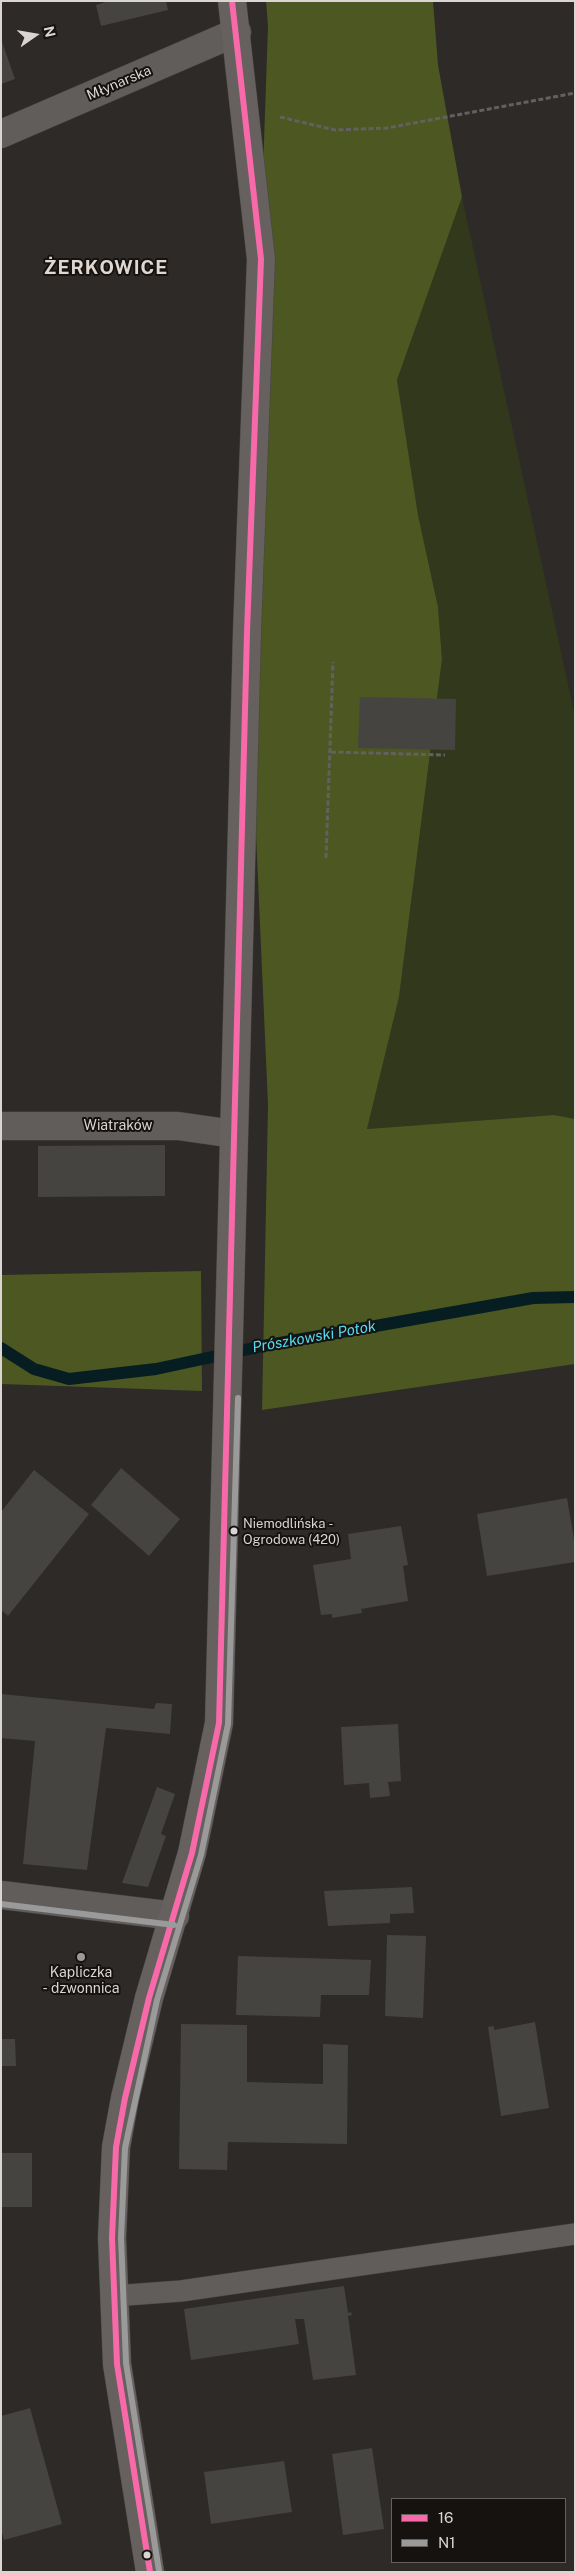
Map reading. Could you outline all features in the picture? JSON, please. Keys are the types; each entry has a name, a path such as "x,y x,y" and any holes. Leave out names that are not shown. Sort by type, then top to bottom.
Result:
{"main road":[{"path":"150,2572 117,2364 112,2238 116,2147 149,1998 175,1916 202,1809 219,1723 229,1398 247,632 261,260 237,32 232,1"}],"street":[{"name":"Młynarska","path":"1,134 237,32"},
{"name":"Wiatraków","path":"1,1126 178,1126 234,1134"},
{"path":"1,1895 175,1916"}],"lane":[{"path":"114,2296 181,2291 575,2234"}],"path":[{"path":"277,116 335,130 388,128 575,93"},
{"path":"326,858 333,662"},
{"path":"331,752 445,755"}],"green space":[{"path":"266,1 433,1 438,65 462,197 397,380 418,515 438,607 442,659 399,997 367,1129 554,1115 575,1119 575,1364 262,1410 268,1105 247,632 268,26"},
{"path":"462,197 575,716 575,1119 554,1115 367,1129 399,997 442,659 438,607 418,515 397,380"},
{"path":"201,1271 202,1391 1,1384 1,1275"}],"building":[{"path":"109,1 166,1 168,10 101,26 96,5"},
{"path":"1,39 15,79 1,84"},
{"path":"360,697 456,699 455,750 358,748"},
{"path":"165,1145 165,1196 38,1197 38,1146"},
{"path":"121,1468 180,1519 149,1556 91,1505"},
{"path":"34,1470 89,1514 8,1616 1,1610 1,1512"},
{"path":"567,1498 575,1545 575,1562 487,1576 477,1514"},
{"path":"401,1526 408,1565 403,1566 408,1601 361,1609 362,1613 332,1618 332,1614 321,1615 313,1565 351,1559 348,1534"},
{"path":"1,1694 154,1709 156,1703 172,1704 170,1734 106,1728 87,1870 23,1864 35,1741 1,1738"},
{"path":"398,1724 401,1781 388,1782 390,1796 370,1798 369,1783 344,1785 341,1727"},
{"path":"157,1787 175,1794 161,1834 166,1836 148,1887 122,1883"},
{"path":"412,1887 414,1913 390,1914 390,1923 328,1926 324,1891"},
{"path":"387,1935 426,1936 423,2018 385,2016"},
{"path":"238,1956 371,1960 369,1995 321,1995 320,2017 236,2015"},
{"path":"535,2022 549,2108 501,2116 488,2027 494,2026 494,2030"},
{"path":"181,2024 247,2025 247,2082 323,2084 323,2044 348,2045 347,2144 228,2142 227,2170 179,2169"},
{"path":"1,2039 15,2039 16,2066 1,2066"},
{"path":"1,2153 32,2153 32,2207 1,2207"},
{"path":"344,2286 348,2313 351,2312 352,2315 348,2316 356,2375 313,2380 304,2319 295,2319 299,2344 191,2360 184,2309"},
{"path":"30,2408 62,2524 4,2540 1,2529 1,2416"},
{"path":"372,2448 384,2529 343,2535 332,2454"},
{"path":"284,2461 292,2512 211,2524 204,2472"}],"waterway":[{"name":"Prószkowski Potok","path":"1,1348 34,1369 69,1379 156,1369 263,1346 533,1298 575,1297"}],"transit line":[{"name":"16","path":"150,2572 117,2364 112,2238 116,2147 125,2098 149,1998 192,1853 219,1723 247,632 261,259 232,1"},
{"name":"N1","path":"159,2571 126,2363 121,2238 125,2148 157,2000 201,1855 228,1724 238,1398"},
{"name":"N1","path":"1,1904 174,1925"}],"place":[{"name":"Niemodlińska - Ogrodowa (420)","path":"234,1531"},
{"name":"Kapliczka - dzwonnica","path":"81,1957"}],"district":[{"name":"ŻERKOWICE","path":"106,268"}]}
